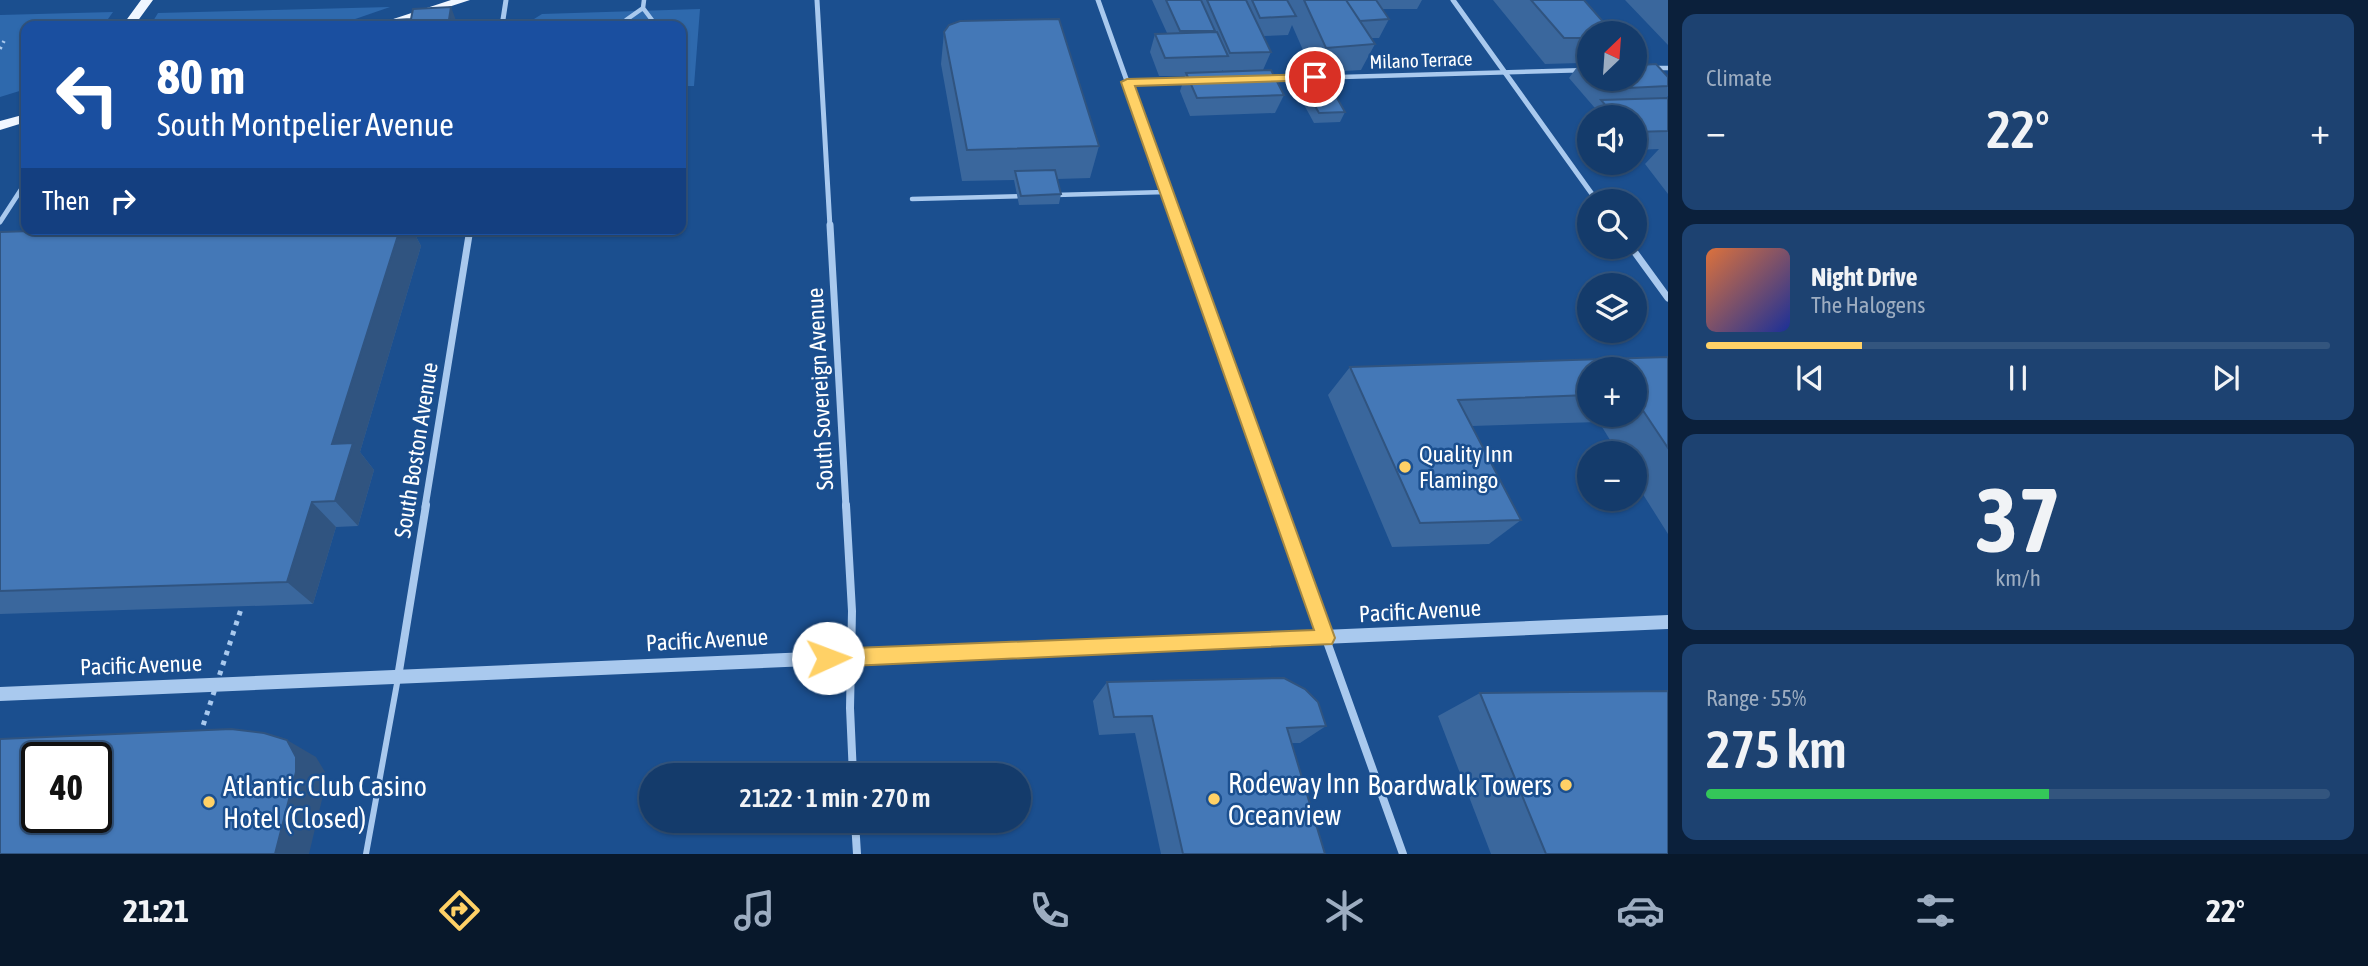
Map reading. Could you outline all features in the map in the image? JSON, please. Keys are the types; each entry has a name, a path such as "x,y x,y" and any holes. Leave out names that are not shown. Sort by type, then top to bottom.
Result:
{"main road":[{"path":"132,21 147,0"},
{"path":"395,21 464,0"},
{"path":"0,125 21,119"}],"street":[{"path":"503,21 506,0"},
{"name":"South Sovereign Avenue","path":"817,0 852,611 853,763"},
{"path":"1098,0 1403,854"},
{"path":"1453,0 1588,189"},
{"path":"0,222 21,190"},
{"name":"South Boston Avenue","path":"398,677 469,235"},
{"path":"1639,259 1668,298"},
{"name":"Pacific Avenue","path":"0,694 1668,622"},
{"path":"856,833 857,854"}],"lane":[{"path":"644,0 643,8 652,21"},
{"path":"626,21 643,8"},
{"path":"1647,68 1668,68"},
{"name":"Milano Terrace","path":"1267,79 1577,70"},
{"path":"1127,82 1197,80"},
{"path":"1048,195 1166,192"},
{"path":"912,199 1034,195"},
{"path":"366,854 398,677"}],"path":[{"path":"0,41 4,41 0,49"},
{"path":"199,737 242,606"}],"shaded area":[{"path":"390,7 349,21 153,21 158,13"},
{"path":"700,9 694,86 686,86 686,21 534,21 542,14"},
{"path":"113,12 107,21 21,21 21,91 0,97 0,15"}],"building":[{"path":"1166,0 1201,0 1215,31 1180,31"},
{"path":"1207,0 1246,0 1271,52 1230,53"},
{"path":"1252,0 1287,0 1296,16 1260,18"},
{"path":"1304,0 1346,0 1375,44 1326,48"},
{"path":"1346,0 1376,0 1389,19 1360,21"},
{"path":"1531,0 1584,0 1602,21 1577,21 1577,38 1564,38"},
{"path":"451,7 449,21 379,21 411,19 413,9"},
{"path":"1059,19 1099,146 967,150 944,32 949,25 960,21"},
{"path":"1217,32 1228,56 1165,58 1155,34"},
{"path":"1656,64 1668,77 1668,86 1647,87 1647,65"},
{"path":"1271,70 1284,95 1197,98 1186,73"},
{"path":"1333,91 1345,112 1319,113 1307,92"},
{"path":"1668,98 1668,131 1647,132 1647,105 1605,105 1601,100"},
{"path":"1055,170 1061,194 1021,196 1015,171"},
{"path":"21,231 21,235 398,235 332,444 353,443 335,501 312,502 287,582 0,591 0,232"},
{"path":"1668,357 1668,448 1647,416 1647,358"},
{"path":"1577,360 1577,395 1458,400 1521,520 1420,523 1350,367"},
{"name":"Rodeway Inn Oceanview","path":"1284,678 1305,689 1318,702 1326,726 1287,728 1325,854 1183,854 1152,716 1114,717 1107,682"},
{"name":"Boardwalk Towers","path":"1668,691 1668,854 1546,854 1480,693"},
{"name":"Atlantic Club Casino Hotel (Closed)","path":"231,729 264,733 287,740 296,757 296,772 275,854 0,854 0,739"}],"place":[{"name":"Quality Inn Flamingo","path":"1405,467"},
{"name":"Boardwalk Towers","path":"1566,785"},
{"name":"Rodeway Inn Oceanview","path":"1214,799"},
{"name":"Atlantic Club Casino Hotel (Closed)","path":"209,802"}],"route":[{"path":"828,658 1326,638 1127,82 1315,77"}]}
